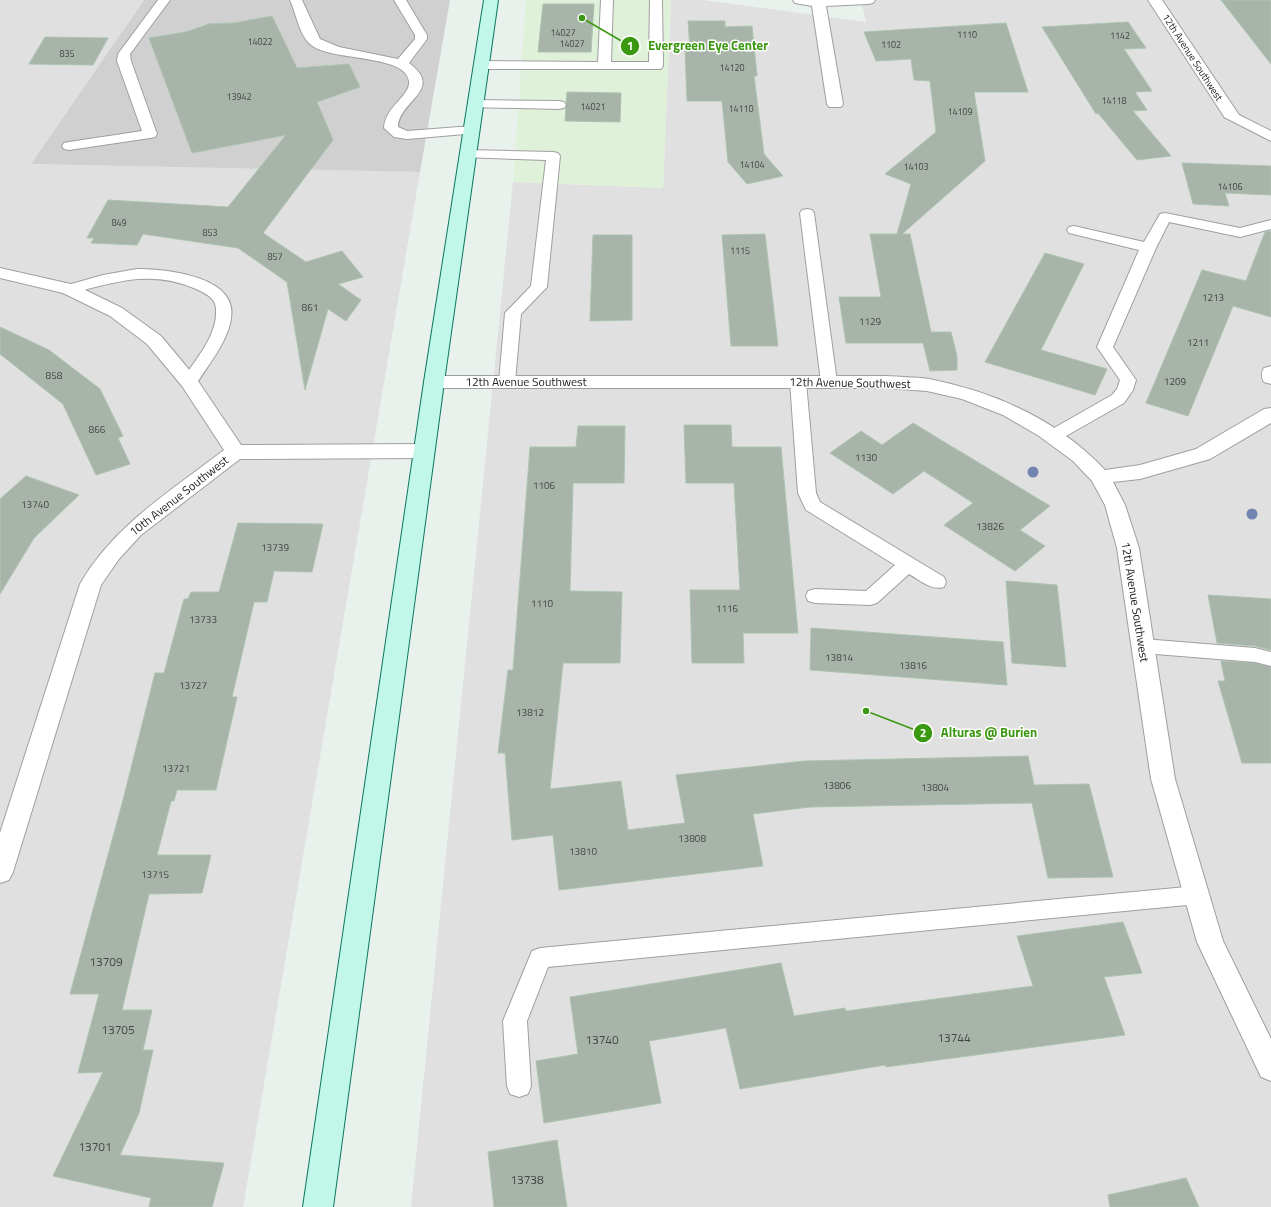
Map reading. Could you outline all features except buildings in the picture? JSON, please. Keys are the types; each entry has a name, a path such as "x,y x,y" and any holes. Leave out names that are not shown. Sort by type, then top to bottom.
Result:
{"main road":[{"path":"318,1207 424,451 491,0"}],"street":[{"path":"800,0 868,0"},
{"name":"12th Avenue Southwest","path":"1155,0 1231,115"},
{"path":"818,1 835,104"},
{"path":"0,273 69,289 116,312 154,340 189,382 235,452"},
{"path":"1271,372 1271,378"},
{"name":"12th Avenue Southwest","path":"434,382 886,382 927,385 967,394 1010,411 1053,436 1080,456 1100,477 1115,505 1128,548 1163,779 1210,942 1271,1068"},
{"path":"1100,477 1140,472 1203,454 1271,414"},
{"name":"10th Avenue Southwest","path":"0,872 91,584 111,554 134,530 235,452 424,451"}],"lane":[{"path":"69,146 150,134 124,61 124,54 164,0"},
{"path":"296,0 315,42 323,46 343,51 379,57 401,64 413,72 416,80 416,88 408,100 393,116 391,128 394,132 407,135 472,130"},
{"path":"400,0 422,39 401,64"},
{"path":"604,66 607,0"},
{"path":"481,65 656,66 656,0"},
{"path":"476,104 559,105"},
{"path":"1231,115 1271,138"},
{"path":"467,154 553,156 539,287 513,312 507,382"},
{"path":"807,212 829,382"},
{"path":"1053,436 1118,399 1126,390 1128,380 1105,347 1148,248 1165,217 1240,232 1271,224"},
{"path":"1074,230 1148,248"},
{"path":"69,289 107,277 142,273 172,274 193,280 215,292 224,308 220,329 189,382"},
{"path":"798,382 808,493 812,506 937,582"},
{"path":"815,596 870,598 908,564"},
{"path":"1143,646 1254,655 1271,659"},
{"path":"519,1086 515,1021 540,958 1197,895"}],"shaded area":[{"path":"0,0 144,0 31,164 420,172 243,1207 0,1207"},
{"path":"144,0 450,0 420,172 31,164"},
{"path":"526,0 671,0 663,188 513,182"},
{"path":"671,0 703,0 866,22 861,0 1271,0 1271,1207 411,1207 513,182 663,188"}],"place":[{"name":"Evergreen Eye Center","path":"582,18"},
{"name":"Alturas @ Burien","path":"866,711"}]}
